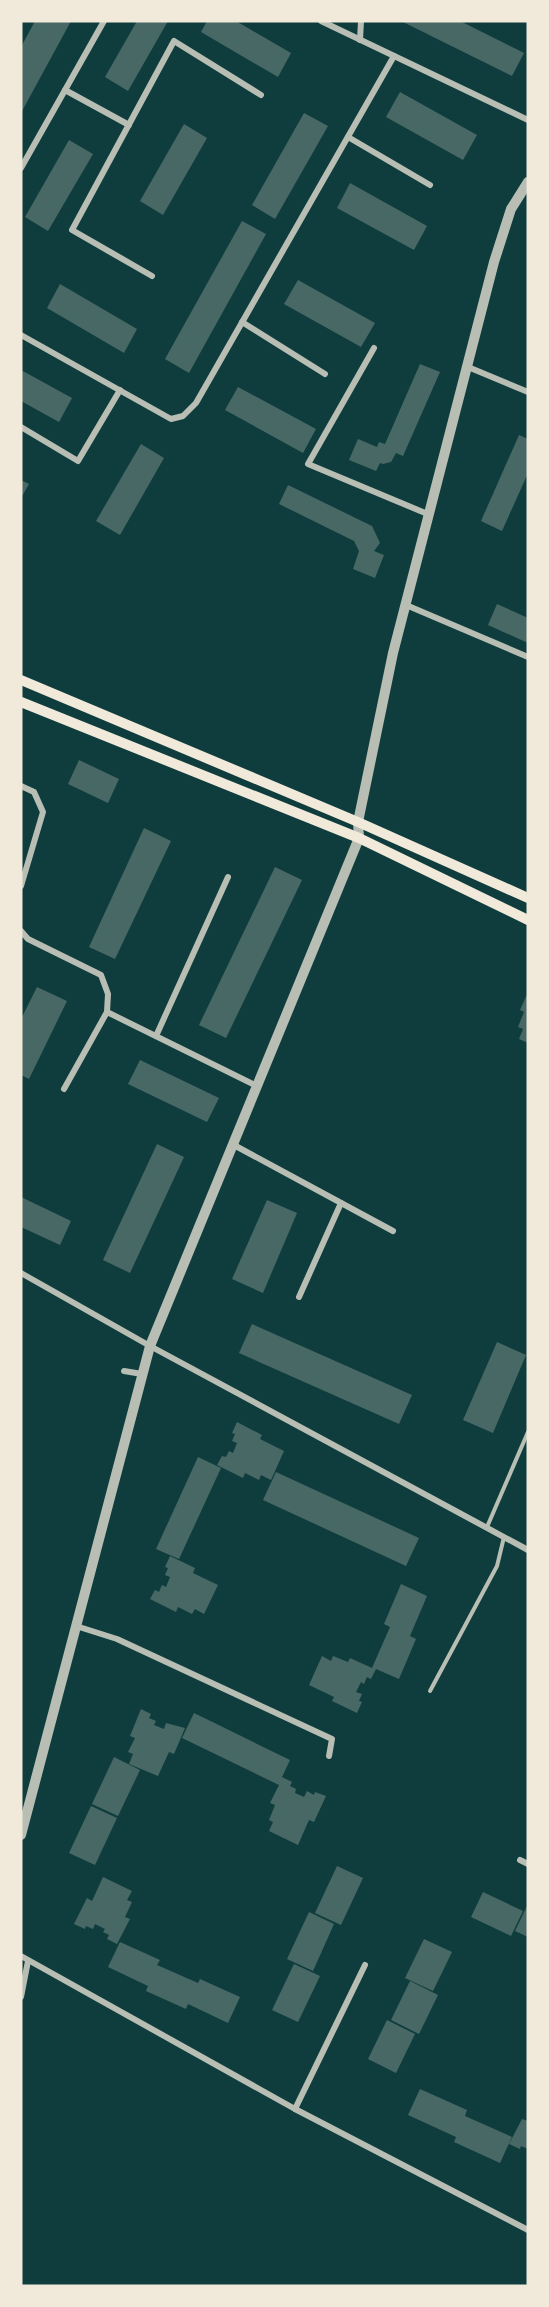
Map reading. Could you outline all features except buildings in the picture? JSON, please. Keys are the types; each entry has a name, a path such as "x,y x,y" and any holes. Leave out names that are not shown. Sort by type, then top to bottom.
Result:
{"main road":[{"path":"21,680 358,822 528,898"},
{"path":"21,702 359,838 528,920"}],"street":[{"path":"21,168 104,21"},
{"path":"321,21 528,120"},
{"path":"360,40 361,21"},
{"path":"152,276 72,231 174,41 261,94"},
{"path":"21,335 171,419 183,416 196,403 394,56"},
{"path":"65,90 129,125"},
{"path":"348,137 430,185"},
{"path":"21,1835 150,1346 255,1085 359,838 358,822 393,653 508,220 528,182"},
{"path":"242,322 325,375"},
{"path":"374,348 308,464 430,515"},
{"path":"468,367 528,392"},
{"path":"21,427 78,461 120,390"},
{"path":"406,605 528,657"},
{"path":"21,786 34,792 43,812 21,886"},
{"path":"156,1036 228,877"},
{"path":"21,931 28,939 101,975 108,994 107,1012 64,1089"},
{"path":"107,1012 255,1085"},
{"path":"231,1144 393,1231"},
{"path":"299,1298 341,1203"},
{"path":"21,1273 150,1346 487,1528 527,1547"},
{"path":"124,1371 142,1374"},
{"path":"75,1626 117,1639 332,1739 329,1756"},
{"path":"520,1860 528,1864"},
{"path":"21,1956 295,2109 528,2230"},
{"path":"21,1997 28,1961"},
{"path":"295,2109 365,1965"}],"lane":[{"path":"487,1528 528,1432"},
{"path":"430,1691 497,1566 504,1537"}]}
